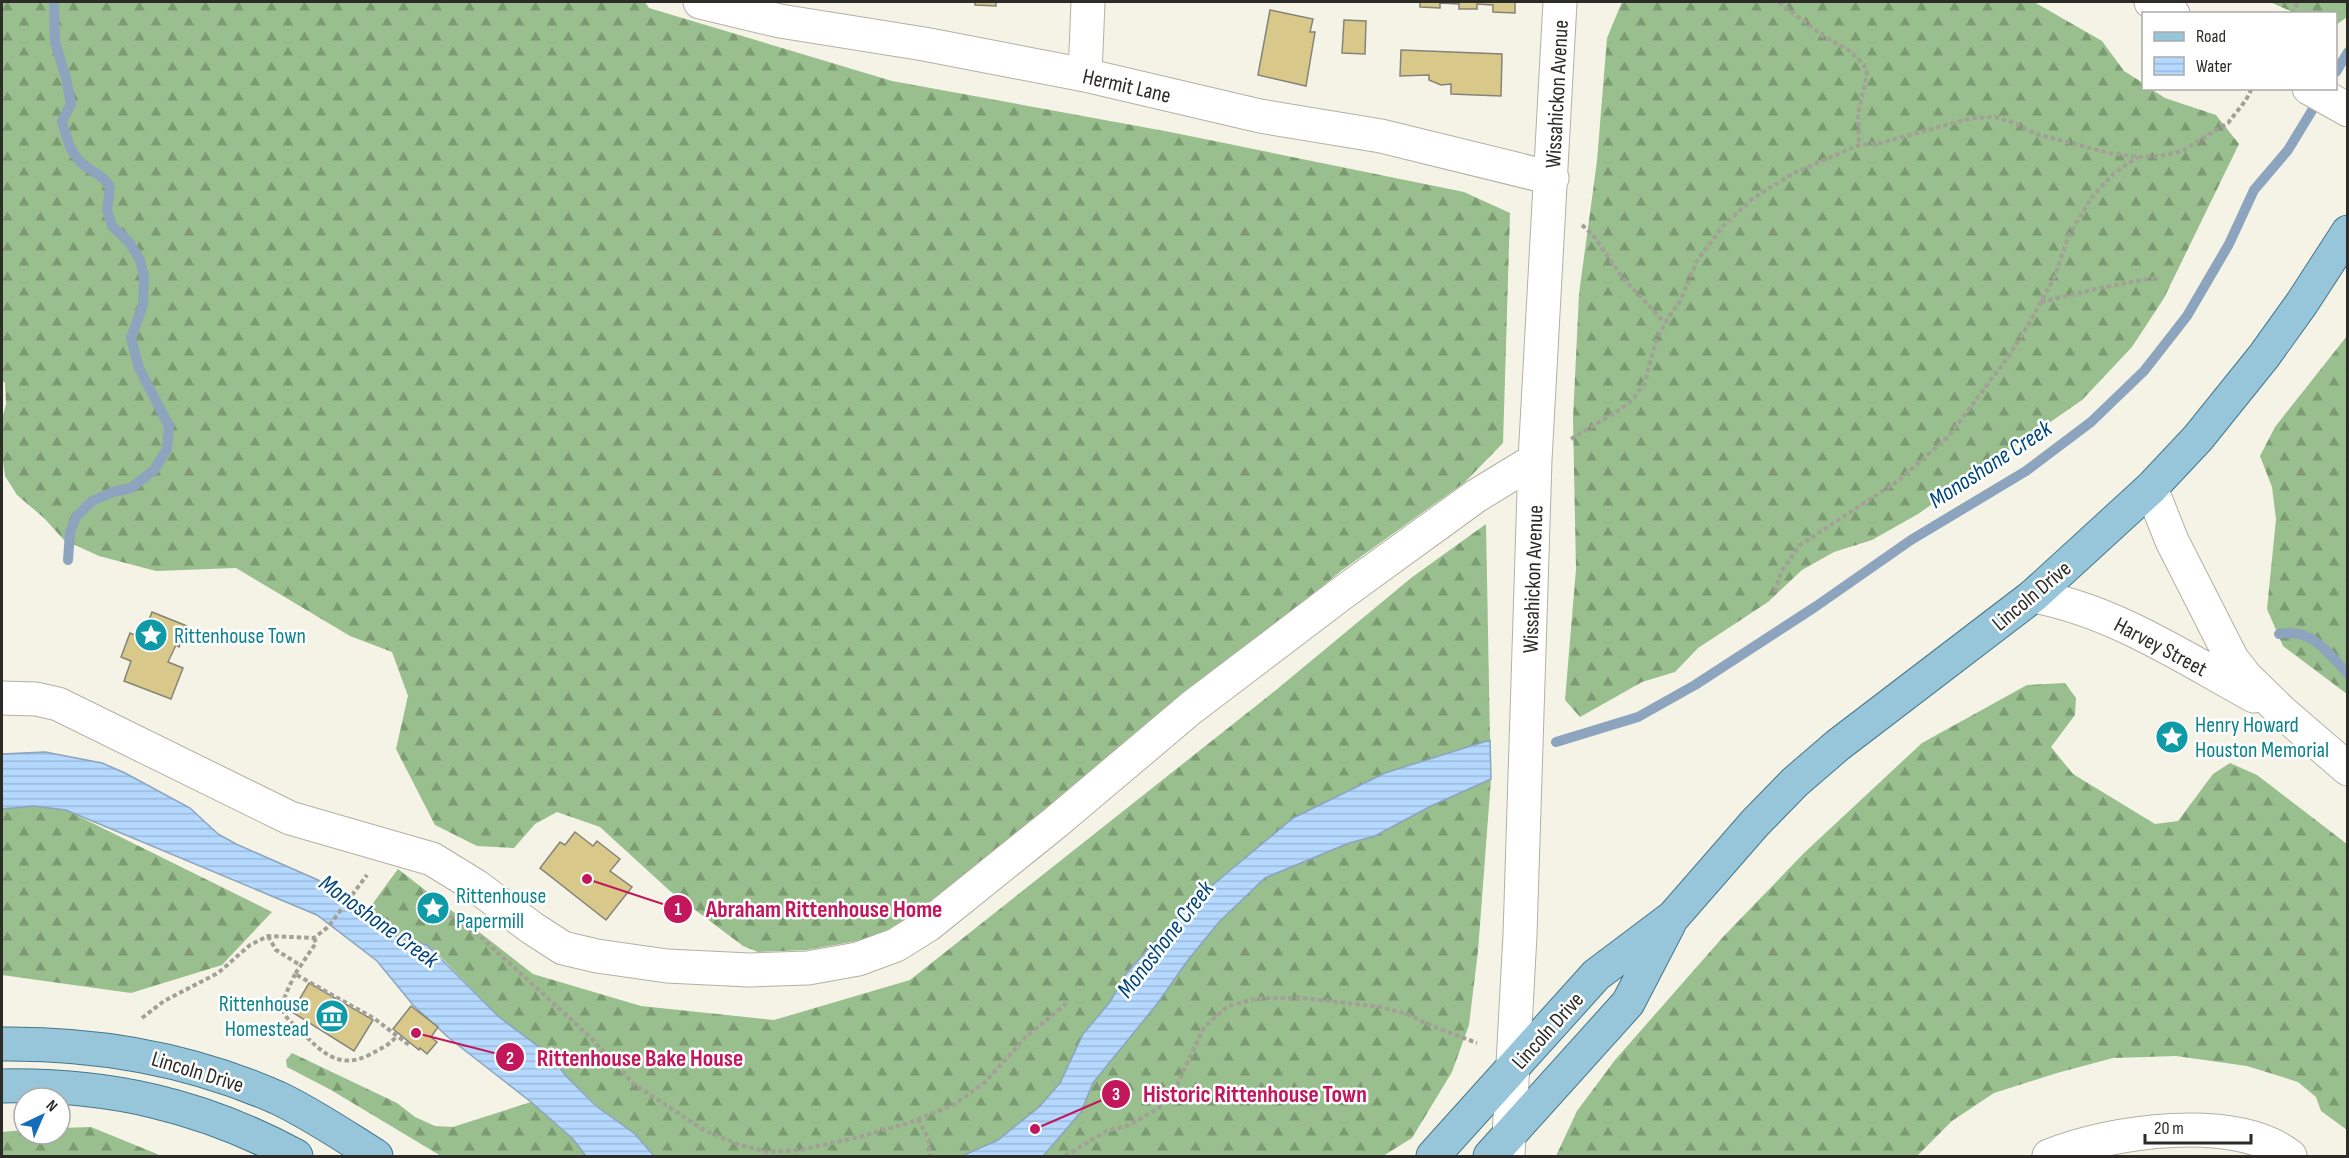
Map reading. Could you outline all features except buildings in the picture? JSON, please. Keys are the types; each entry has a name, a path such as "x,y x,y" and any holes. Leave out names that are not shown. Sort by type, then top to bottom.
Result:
{"main road":[{"name":"Lincoln Drive","path":"1433,1156 1596,975 1673,917 1755,823 1796,782 1838,745 2033,596 2151,489 2198,438 2264,356 2348,232"},
{"name":"Lincoln Drive","path":"1502,1150 1628,1003 1673,917"},
{"name":"Lincoln Drive","path":"2,1044 42,1043 94,1048 143,1054 194,1067 280,1099 376,1156"},
{"name":"Lincoln Drive","path":"2,1086 90,1089 145,1098 222,1120 296,1156"}],"street":[{"name":"Hermit Lane","path":"700,2 780,21 924,44 1085,75 1260,116 1381,136 1552,178"},
{"path":"1085,75 1088,2"},
{"name":"Wissahickon Avenue","path":"1502,1150 1512,1069 1520,935 1535,460 1560,2"},
{"path":"2151,2 2169,12"},
{"path":"2313,90 2348,110"},
{"path":"2,698 36,699 58,704 290,818 432,859 476,886 531,928 563,948 597,956 667,966 749,970 808,968 858,959 896,945 928,925 1048,829 1191,708 1456,510 1535,460"},
{"name":"Harvey Street","path":"2151,489 2172,541 2232,659 2247,678 2282,712 2348,769"},
{"name":"Harvey Street","path":"2033,596 2059,601 2127,626 2282,712"},
{"path":"2049,1156 2108,1138 2192,1131 2247,1135 2277,1146 2290,1156"}],"path":[{"path":"1779,2 1823,36 1850,51 1864,65 1867,74 1858,115 1859,145"},
{"path":"1535,460 1621,409 1634,398 1645,382 1656,341 1680,301 1697,261 1723,226 1752,199 1794,173 1859,145 1880,143 1972,118 1995,117 2036,134 2063,142 2139,157 2161,156 2182,151 2228,123 2251,90"},
{"path":"1775,592 1780,572 1800,545 1898,481 1948,437 2008,357 2054,278 2069,235 2092,197 2114,173 2139,157"},
{"path":"1550,210 1580,223 1593,235 1622,277 1665,323"},
{"path":"2040,302 2100,288 2159,278"},
{"path":"423,897 483,939 591,1038 634,1084 704,1130 740,1145 768,1152 800,1150 855,1138 918,1119 955,1104 985,1082 1026,1037 1068,1002"},
{"path":"142,1018 164,1000 218,973 250,945 268,936 314,938 328,927 350,899"},
{"path":"268,936 276,950 301,965"},
{"path":"314,938 316,943 295,974 284,1003 285,1016 314,1044 335,1059 355,1061 382,1050 396,1037"},
{"path":"295,974 375,1019 409,1045"},
{"path":"1065,1156 1107,1131 1129,1125 1159,1108 1176,1087 1204,1027 1228,1006 1259,998 1303,998 1381,1007 1407,1014 1477,1043"},
{"path":"918,1119 929,1140 930,1156"}],"green space":[{"path":"2,2 645,2 649,8 892,81 1170,132 1464,192 1510,213 1503,443 1465,482 1341,571 967,875 908,918 874,938 807,950 758,952 743,946 670,891 600,827 557,812 535,824 514,848 477,846 435,825 396,749 408,696 392,652 350,636 236,568 156,571 99,556 64,540 44,518 17,495 5,476 2,454 2,419 6,404 5,383 2,380"},
{"path":"1622,2 2034,2 2102,41 2124,71 2142,82 2142,90 2153,90 2165,98 2216,115 2239,144 2164,298 2132,347 2082,400 1918,514 1872,540 1834,552 1802,570 1768,602 1698,648 1675,672 1642,682 1580,717 1565,700 1576,569 1573,419 1579,294 1597,161 1607,38"},
{"path":"2270,2 2347,2 2347,17 2337,24 2337,12 2293,12"},
{"path":"2347,336 2347,694 2283,646 2267,609 2276,519 2272,487 2260,456 2275,427"},
{"path":"1486,524 1490,740 1385,773 1293,818 1191,903 1126,974 1110,1002 1083,1034 1060,1083 1039,1107 998,1140 962,1156 654,1156 635,1134 597,1106 565,1075 551,1056 499,1017 437,953 427,945 402,940 365,914 398,869 533,974 641,1006 774,1020 910,980 1276,690 1411,578"},
{"path":"2065,683 2076,698 2075,715 2051,747 2073,774 2155,824 2178,821 2213,774 2230,763 2257,775 2347,844 2347,1130 2321,1111 2316,1097 2298,1082 2247,1066 2176,1056 2113,1058 1994,1093 1952,1121 1917,1156 1556,1156 1577,1111 1615,1060 1723,937 1804,853 1922,743 2027,685"},
{"path":"1491,779 1478,951 1469,1025 1452,1072 1412,1138 1383,1156 1043,1156 1081,1112 1093,1083 1157,1004 1188,960 1219,922 1265,878 1349,843 1375,836 1431,806"},
{"path":"34,806 66,810 272,912 222,965 131,993 2,975 2,809"},
{"path":"292,1053 397,1103 415,1117 435,1126 453,1127 531,1102 573,1139 586,1156 441,1156 331,1090 287,1067 286,1060"},
{"path":"91,1127 162,1156 2,1156 2,1132 12,1131 12,1146 72,1146 72,1128"}],"water":[{"path":"1490,740 1491,779 1431,806 1375,836 1349,843 1265,878 1219,922 1188,960 1157,1004 1093,1083 1081,1112 1043,1156 962,1156 998,1140 1039,1107 1060,1083 1083,1034 1110,1002 1126,974 1191,903 1293,818 1385,773"},
{"path":"45,752 102,763 125,773 190,808 218,834 236,844 318,880 346,897 365,914 402,940 427,945 499,1017 551,1056 565,1075 596,1106 635,1134 654,1156 586,1156 573,1139 531,1102 449,1038 413,1005 377,961 317,915 66,810 34,806 2,809 2,754"}],"waterway":[{"path":"54,2 55,42 71,104 62,121 77,159 110,187 107,210 112,226 129,242 140,260 144,278 143,305 131,338 139,368 169,426 167,449 154,470 131,488 113,492 92,501 76,517 70,532 68,560"},
{"name":"Monoshone Creek","path":"2337,70 2348,52"},
{"name":"Monoshone Creek","path":"1556,742 1638,717 1695,685 1815,607 1911,540 2026,471 2091,422 2144,371 2187,316 2229,244 2254,190 2288,150 2319,99"},
{"path":"2279,634 2291,633 2310,638 2326,650 2348,674"}],"place":[{"name":"Rittenhouse Town","path":"151,635"},
{"name":"Henry Howard Houston Memorial","path":"2172,737"},
{"name":"Abraham Rittenhouse Home","path":"587,879"},
{"name":"Rittenhouse Papermill","path":"433,908"},
{"name":"Rittenhouse Homestead","path":"332,1016"},
{"name":"Rittenhouse Bake House","path":"416,1033"},
{"name":"Historic Rittenhouse Town","path":"1035,1129"}]}
